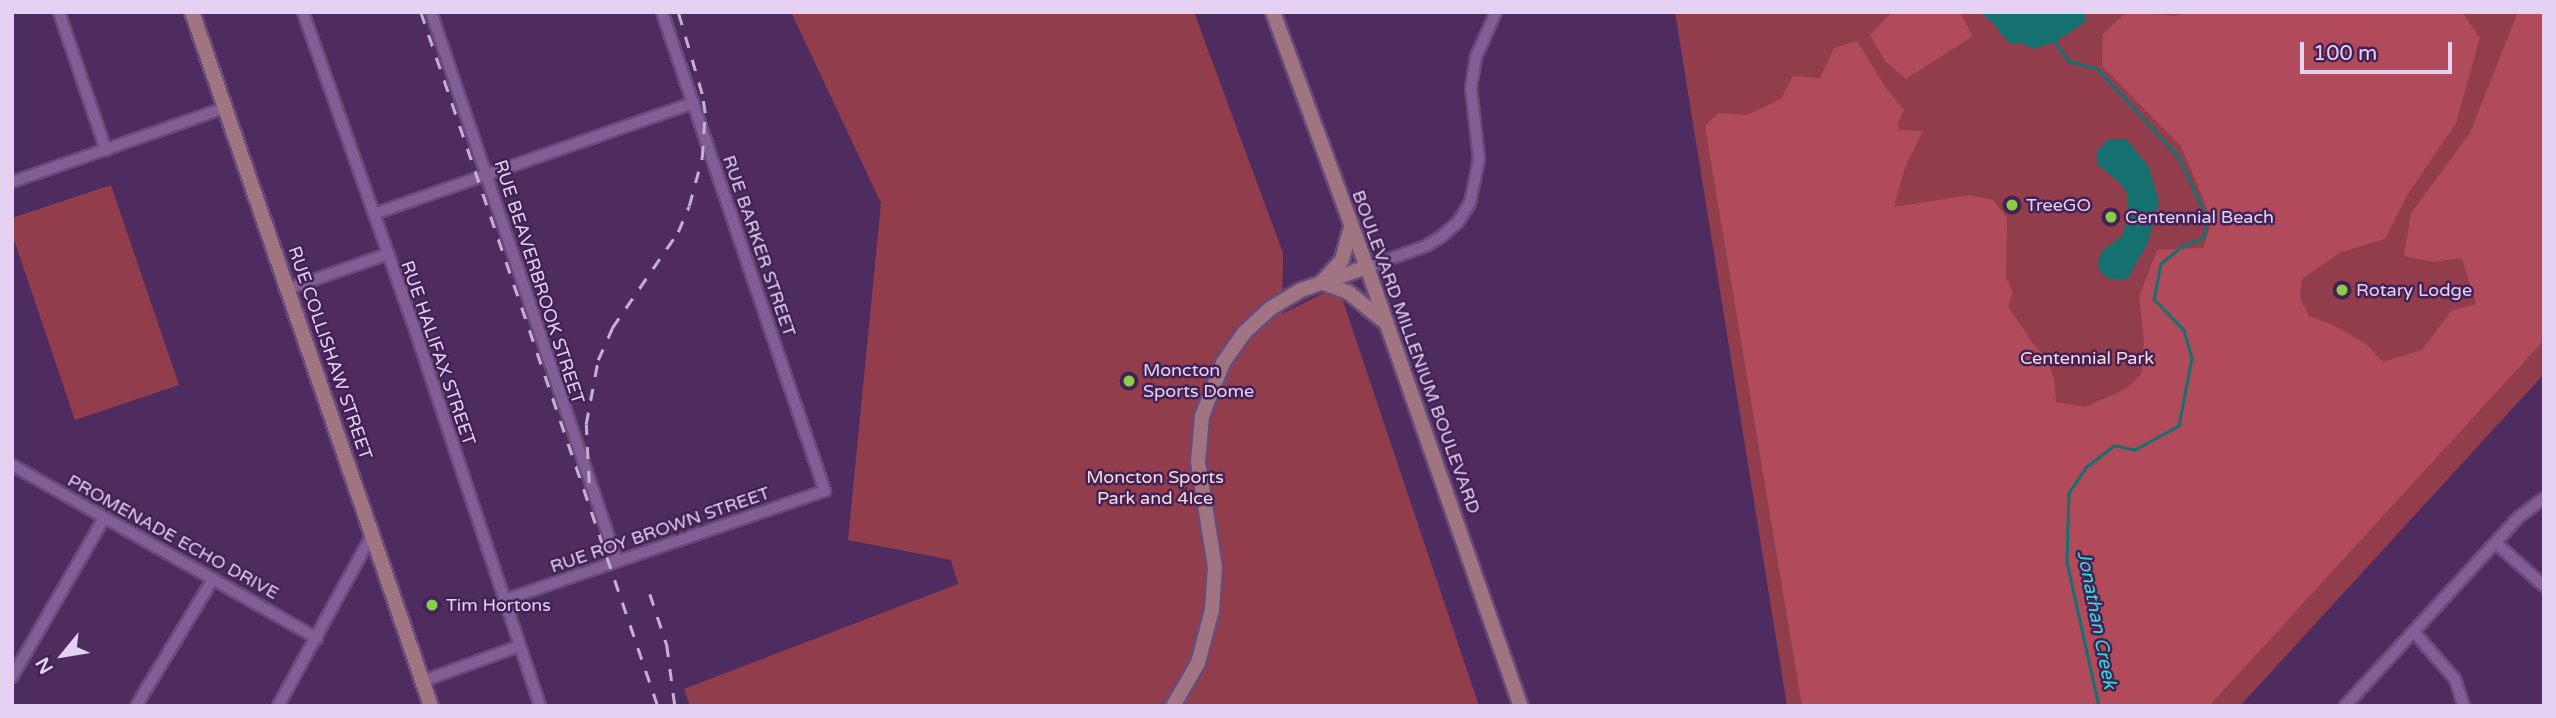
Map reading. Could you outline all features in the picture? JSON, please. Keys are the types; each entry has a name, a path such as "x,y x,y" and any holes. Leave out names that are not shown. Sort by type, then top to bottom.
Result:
{"street":[{"path":"59,12 106,150"},
{"name":"RUE COLLISHAW STREET","path":"192,12 431,706"},
{"name":"RUE HALIFAX STREET","path":"303,12 388,254 540,706"},
{"name":"RUE BEAVERBROOK STREET","path":"431,12 617,561"},
{"name":"RUE BARKER STREET","path":"662,12 825,491"},
{"name":"BOULEVARD MILLENIUM BOULEVARD","path":"1273,12 1352,225 1521,706"},
{"path":"1173,706 1198,663 1212,610 1215,567 1198,462 1202,416 1223,363 1244,332 1271,308 1301,290 1426,246 1458,222 1470,203 1479,159 1471,88 1476,57 1496,12"},
{"path":"374,214 693,103"},
{"path":"12,181 225,108"},
{"path":"1322,283 1342,260 1352,225"},
{"path":"287,289 388,254"},
{"path":"1322,283 1348,292 1387,323"},
{"name":"PROMENADE ECHO DRIVE","path":"12,465 317,638"},
{"name":"RUE ROY BROWN STREET","path":"504,600 825,491"},
{"path":"2345,706 2519,517 2544,498"},
{"path":"12,677 104,518"},
{"path":"278,706 373,536"},
{"path":"2496,543 2544,586"},
{"path":"136,706 213,579"},
{"path":"2414,632 2455,679 2464,706"},
{"path":"423,681 519,646"}],"green space":[{"name":"Moncton Sports Park and 4Ice","path":"791,12 1194,12 1283,253 1282,314 1338,286 1479,706 690,706 684,689 958,584 951,560 848,540 881,203"},
{"name":"Centennial Park","path":"1675,12 2544,12 2544,374 2240,706 1787,706"},
{"path":"111,185 179,385 75,420 12,234 12,218"}],"shaded area":[{"path":"1892,12 1960,12 1973,36 1906,79 1885,61 1870,35"},
{"path":"1979,12 2085,12 2085,22 2055,42 2032,49 2024,44 2009,43 1990,20"},
{"name":"Centennial Park","path":"2127,12 2176,16 2184,12 2462,12 2480,38 2456,123 2408,194 2385,239 2341,252 2302,279 2300,298 2309,316 2333,325 2366,344 2383,362 2422,350 2451,311 2476,304 2462,258 2433,262 2404,256 2411,213 2470,133 2518,12 2544,12 2544,340 2209,706 1802,706 1705,126 1718,113 1747,115 1781,99 1793,76 1820,78 1834,48 1857,41 1886,88 1904,110 1898,123 1899,130 1923,131 1905,167 1894,207 1970,195 1993,200 2007,218 2006,277 2013,293 2008,306 2047,359 2054,380 2056,402 2085,407 2126,389 2142,373 2144,339 2139,297 2157,250 2203,248 2212,221 2181,146 2102,66 2103,34"},
{"path":"2126,139 2149,167 2159,203 2148,242 2127,280 2106,278 2097,266 2102,251 2122,236 2129,215 2127,194 2121,184 2098,165 2096,153 2107,140"}],"waterway":[{"name":"Jonathan Creek","path":"2055,42 2069,61 2098,69 2179,157 2208,220 2204,238 2183,246 2161,264 2154,299 2184,330 2192,358 2179,426 2135,450 2114,446 2086,468 2069,493 2067,562 2099,706"}],"railway":[{"path":"421,12 658,706"},
{"path":"589,483 586,424 598,360 612,328 678,232 689,206 702,158 705,113 702,94 678,12"},
{"path":"650,594 667,645 675,706"}],"place":[{"name":"TreeGO","path":"2012,205"},
{"name":"Centennial Beach","path":"2111,217"},
{"name":"Rotary Lodge","path":"2342,290"},
{"name":"Moncton Sports Dome","path":"1129,381"},
{"name":"Tim Hortons","path":"432,605"}]}
